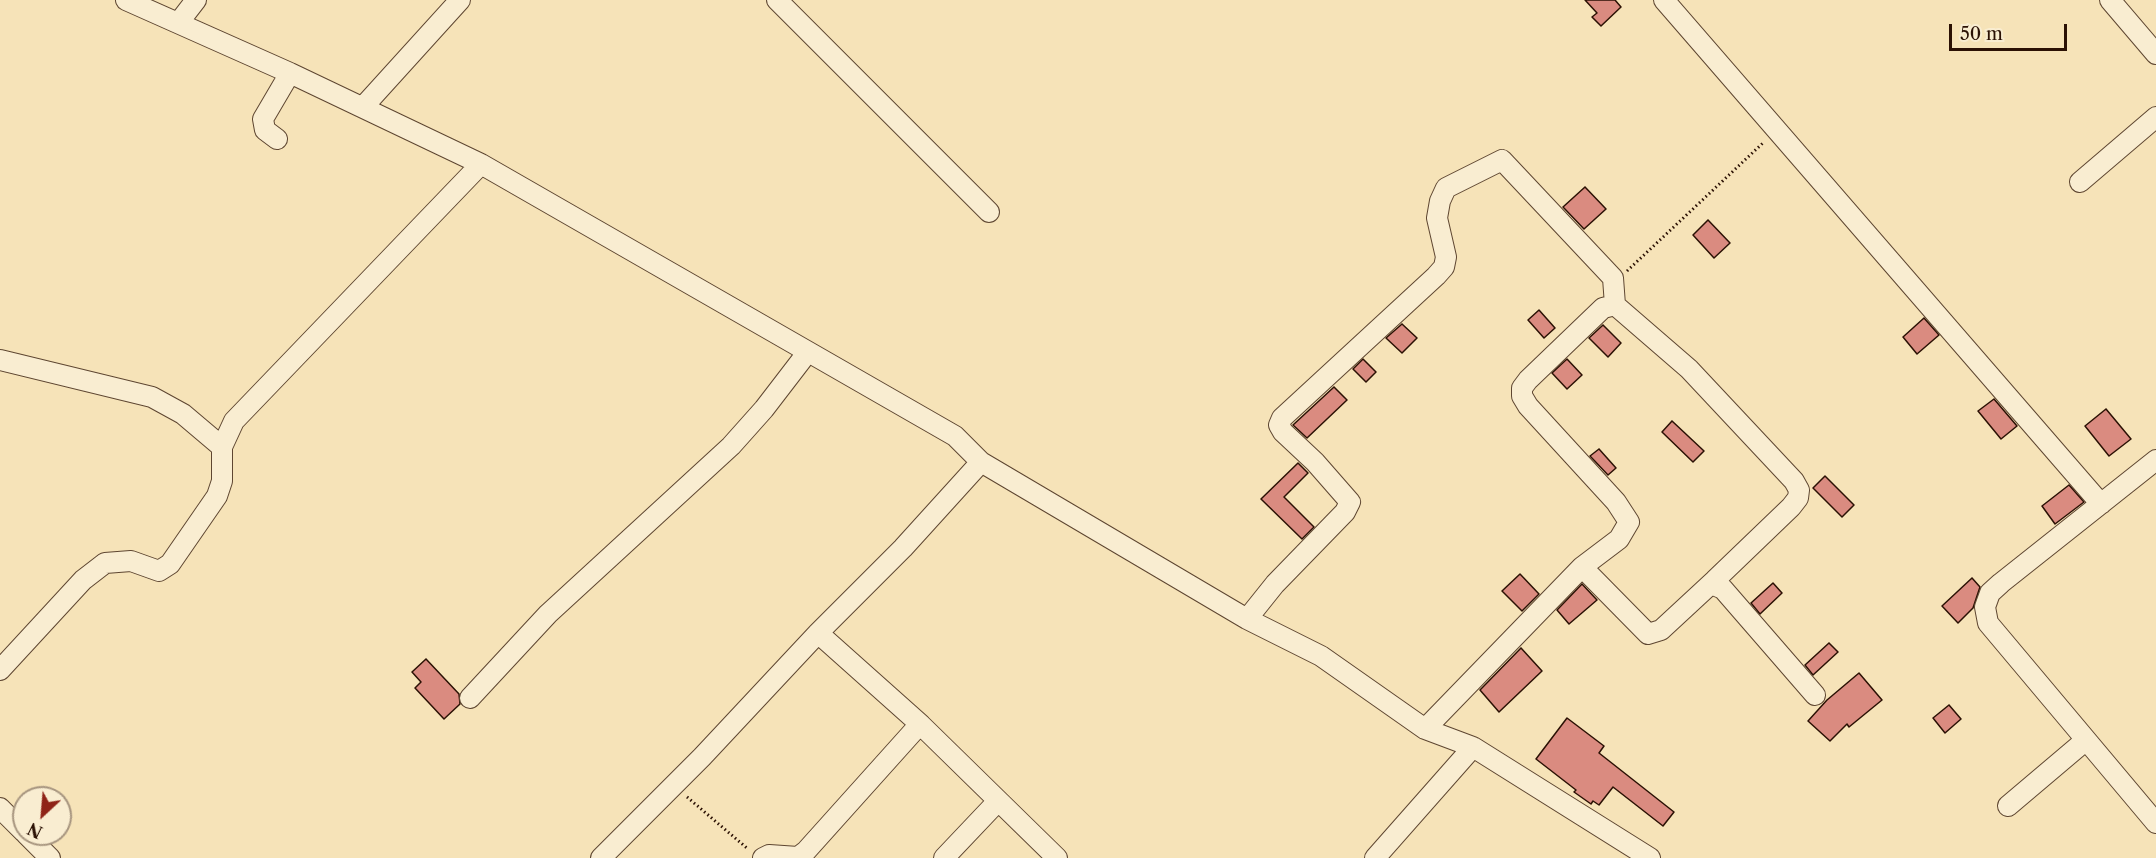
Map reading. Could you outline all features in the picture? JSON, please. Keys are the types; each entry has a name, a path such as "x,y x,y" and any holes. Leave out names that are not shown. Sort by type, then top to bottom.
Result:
{"street":[{"path":"126,0 290,73 482,164 954,436 981,462 1247,619 1321,656 1425,729 1473,747 1650,858"},
{"path":"179,22 196,0"},
{"path":"363,107 460,0"},
{"path":"777,0 989,212"},
{"path":"1664,0 2101,504"},
{"path":"2110,0 2156,54"},
{"path":"277,139 265,130 263,119 290,73"},
{"path":"2080,182 2156,117"},
{"path":"1247,619 1275,584 1345,512 1350,502 1315,462 1283,432 1279,425 1282,418 1444,267 1446,257 1437,218 1440,201 1446,188 1502,160 1585,251 1603,265 1613,278 1615,305 1689,369 1794,481 1799,490 1798,498 1791,507 1661,630 1648,634 1582,567"},
{"path":"0,670 83,580 105,563 130,561 159,571 170,564 217,496 222,481 222,447 234,421 482,164"},
{"path":"1425,729 1582,567 1619,539 1629,522 1616,502 1528,406 1522,396 1522,388 1603,308 1615,305"},
{"path":"471,698 548,614 738,439 807,353"},
{"path":"0,360 152,397 183,414 222,447"},
{"path":"2156,460 2001,583 1990,593 1985,607 1988,623 2156,823"},
{"path":"601,858 903,548 981,462"},
{"path":"1715,580 1716,586 1723,589 1815,695"},
{"path":"818,633 920,724 1057,858"},
{"path":"756,854 798,856 806,851 920,724"},
{"path":"2008,806 2086,740"},
{"path":"1375,858 1473,747"},
{"path":"944,858 998,801"},
{"path":"0,808 12,820"},
{"path":"38,846 50,858"}],"path":[{"path":"1612,285 1778,130"},
{"path":"674,785 756,854"}],"building":[{"path":"1585,0 1615,0 1621,7 1601,26 1592,17 1597,13"},
{"path":"1585,187 1606,209 1584,229 1563,207"},
{"path":"1708,220 1730,243 1714,258 1693,235"},
{"path":"1539,310 1555,328 1544,338 1528,320"},
{"path":"1924,318 1939,335 1917,354 1903,337"},
{"path":"1402,324 1417,338 1402,353 1386,338"},
{"path":"1603,325 1621,343 1608,357 1589,338"},
{"path":"1363,359 1376,372 1366,382 1353,369"},
{"path":"1567,359 1582,375 1567,389 1552,373"},
{"path":"1334,387 1347,400 1307,438 1293,425"},
{"path":"1994,399 2017,426 2001,439 1978,411"},
{"path":"2106,409 2131,439 2109,456 2085,426"},
{"path":"1672,421 1704,451 1693,462 1662,432"},
{"path":"1599,449 1616,468 1608,475 1590,456"},
{"path":"1298,463 1308,473 1284,497 1314,527 1302,539 1261,499"},
{"path":"1825,476 1854,505 1842,517 1813,488"},
{"path":"2069,485 2084,502 2055,524 2042,506"},
{"path":"1520,574 1539,594 1522,611 1502,591"},
{"path":"1972,578 1980,587 1973,608 1958,623 1942,606"},
{"path":"1773,583 1782,593 1760,614 1751,603"},
{"path":"1582,584 1597,600 1569,624 1557,610"},
{"path":"1829,643 1838,652 1813,675 1805,665"},
{"path":"1521,648 1542,671 1499,712 1480,690"},
{"path":"426,659 459,694 460,704 444,719 415,688 421,682 412,672"},
{"path":"1859,673 1882,700 1849,727 1847,724 1830,741 1808,721 1827,700"},
{"path":"1949,705 1961,719 1945,733 1933,718"},
{"path":"1567,718 1604,746 1599,753 1674,812 1663,826 1613,787 1599,805 1593,801 1591,804 1536,759"}]}
